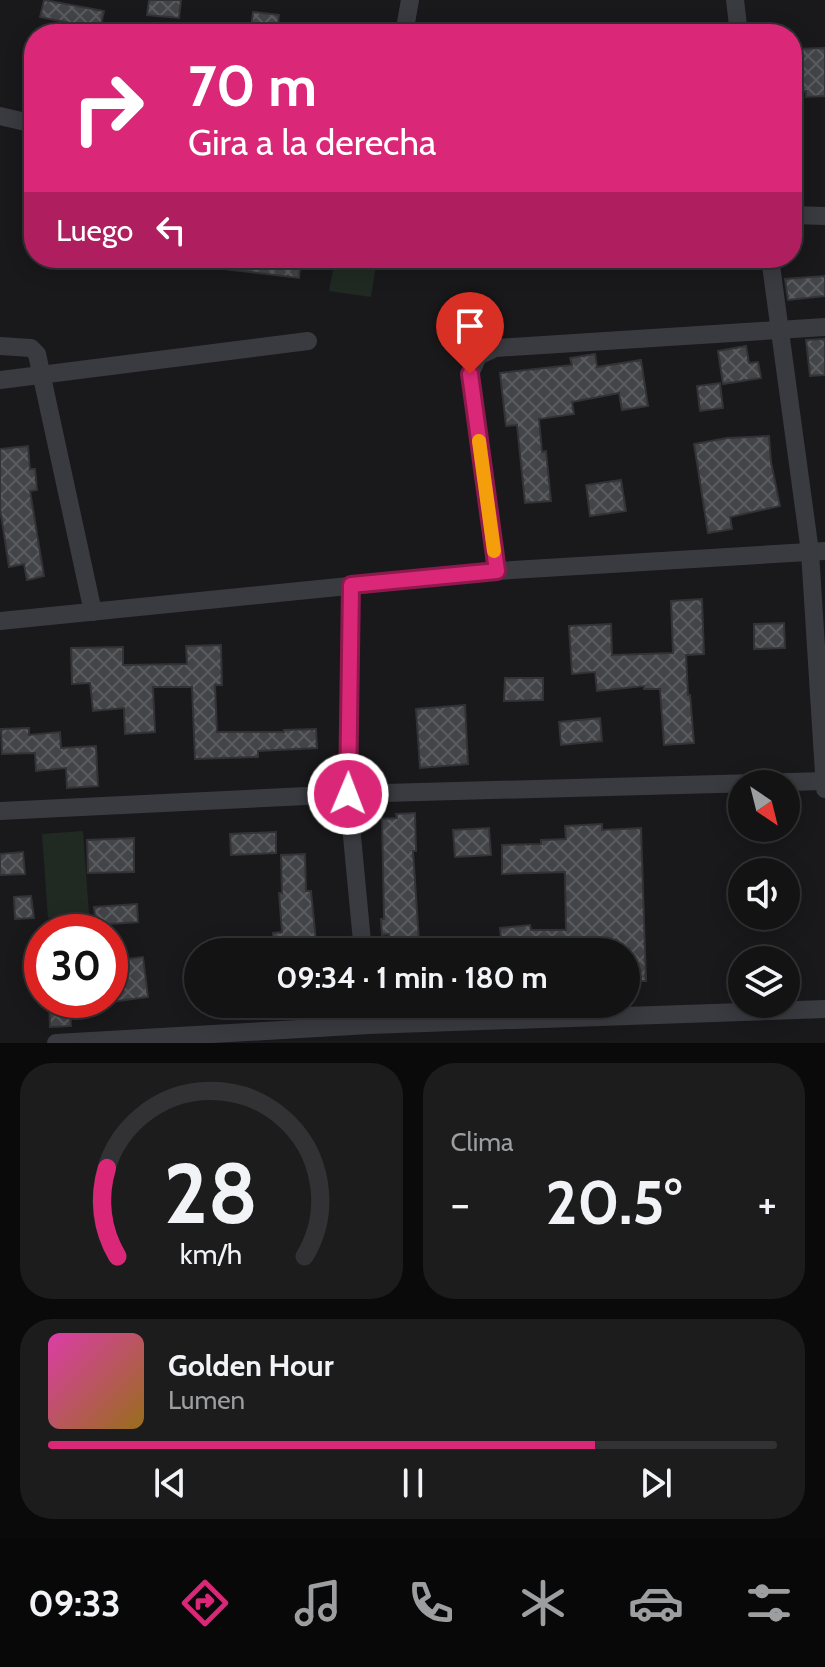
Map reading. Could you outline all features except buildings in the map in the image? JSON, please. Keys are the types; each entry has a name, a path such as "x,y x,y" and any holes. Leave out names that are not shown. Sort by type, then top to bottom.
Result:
{"street":[{"path":"406,24 410,0"},
{"path":"735,0 738,24"},
{"path":"0,116 24,122"},
{"path":"802,215 825,216"},
{"path":"771,268 817,551 825,789"},
{"path":"497,571 470,374 478,356 495,348 825,327"},
{"path":"0,380 308,341"},
{"path":"0,346 31,348 37,354 93,612"},
{"path":"0,621 497,571 817,551"},
{"path":"351,585 348,794 362,938"},
{"path":"0,811 348,794 825,781"},
{"path":"56,1043 825,1009"}],"shaded area":[{"path":"333,268 375,268 371,297 329,291"},
{"path":"83,831 89,914 48,914 42,834"}],"slow traffic":[{"path":"479,441 494,551"}],"route":[{"path":"348,794 351,585 497,571 470,374"}]}
